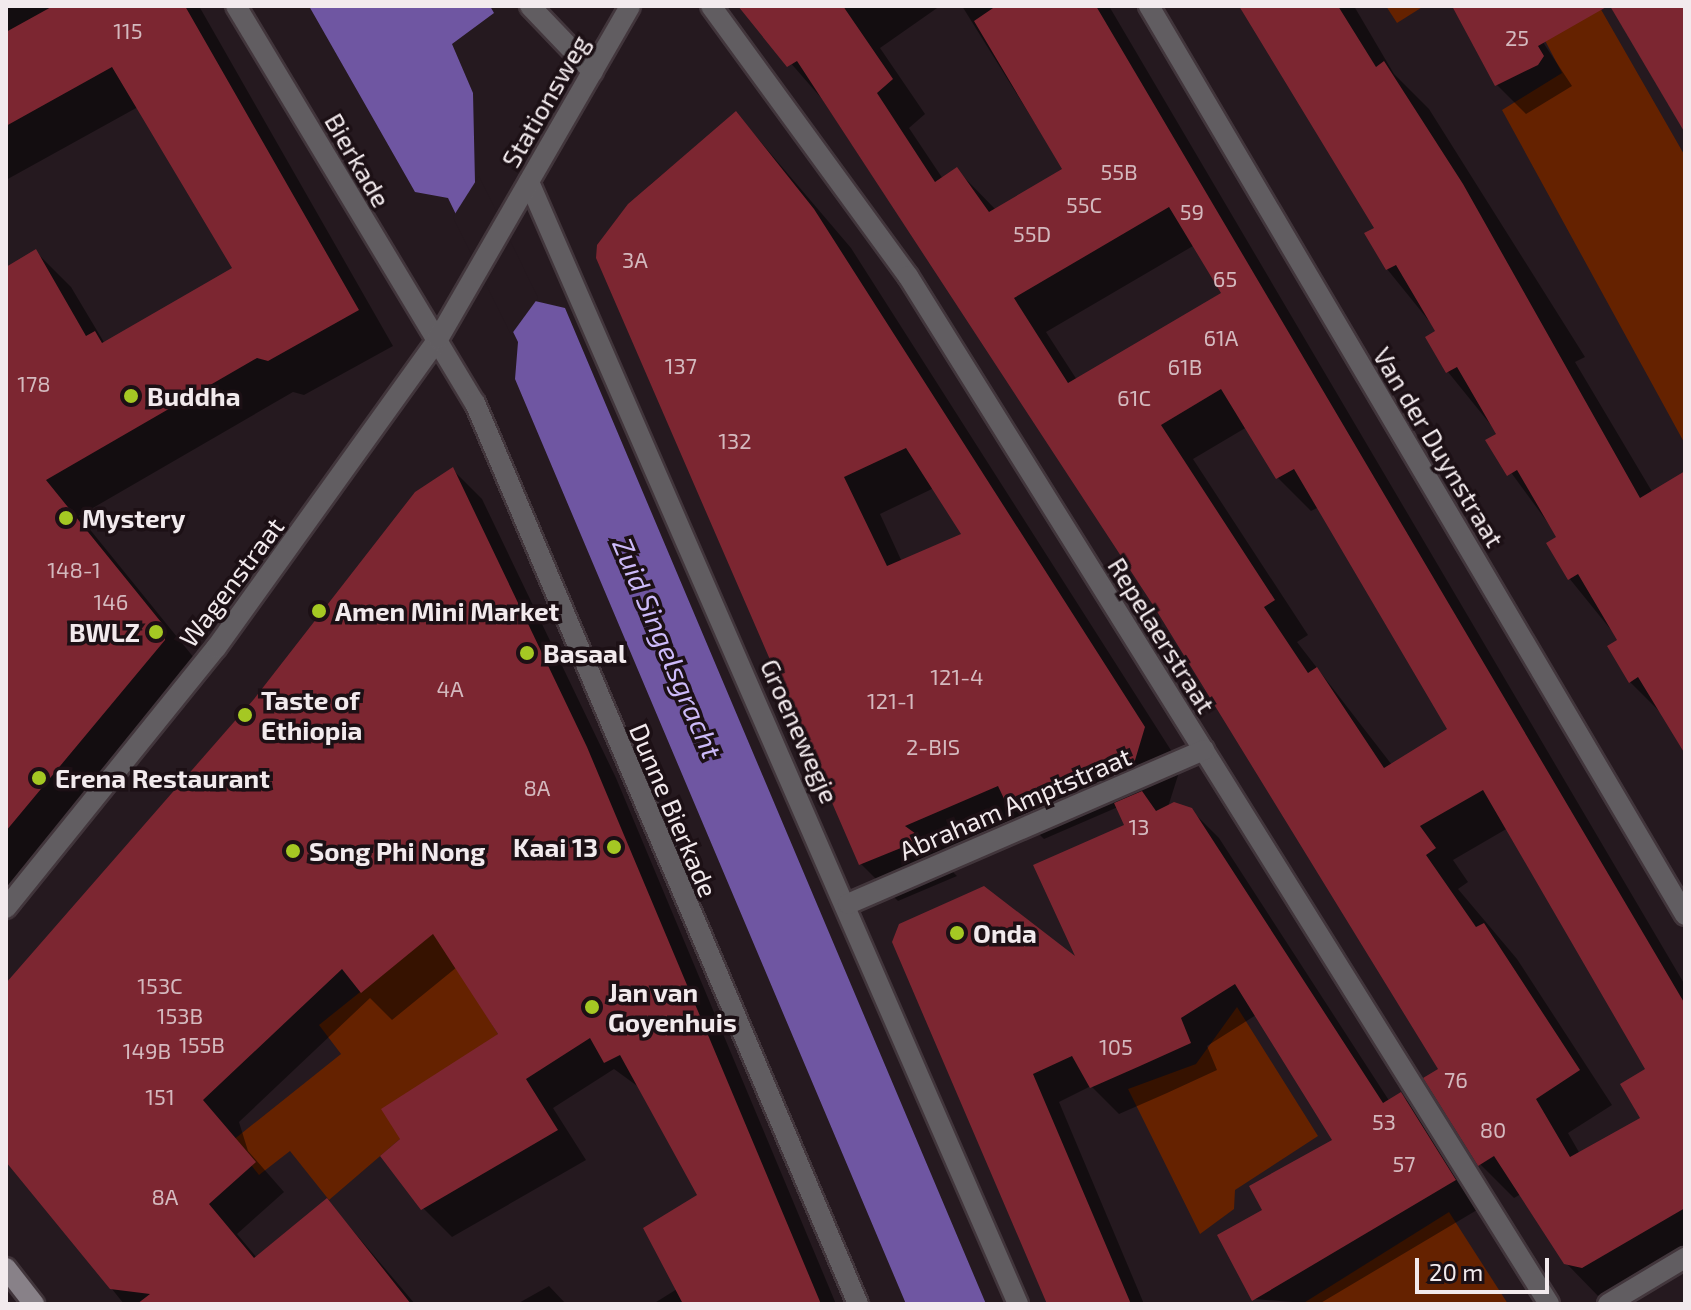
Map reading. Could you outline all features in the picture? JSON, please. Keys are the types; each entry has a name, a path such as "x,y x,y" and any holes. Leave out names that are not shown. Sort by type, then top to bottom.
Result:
{"street":[{"name":"Bierkade","path":"236,6 438,339"},
{"path":"530,6 593,72"},
{"name":"Stationsweg","path":"476,272 630,6"},
{"name":"Repelaerstraat","path":"711,6 908,276 1549,1304"},
{"name":"Van der Duynstraat","path":"1149,6 1685,915"},
{"name":"Groenewegje","path":"529,182 848,904 1018,1304"},
{"name":"Wagenstraat","path":"6,908 216,648 438,339 476,272"},
{"name":"Dunne Bierkade","path":"438,339 475,403 858,1304"},
{"name":"Abraham Amptstraat","path":"848,904 1204,750"},
{"path":"1608,1304 1685,1258"},
{"path":"6,1268 34,1304"}],"shaded area":[{"path":"1386,6 1424,6 1397,23"},
{"path":"1527,6 1599,6 1685,156 1685,444 1502,110 1562,73"},
{"path":"435,932 498,1034 400,1139 329,1200 290,1151 259,1175 232,1141 341,1054 319,1025"},
{"path":"1237,1007 1318,1136 1235,1190 1234,1209 1200,1234 1128,1089 1196,1064"},
{"path":"1449,1212 1508,1304 1302,1304"}],"water":[{"name":"Zuid Singelsgracht","path":"309,6 490,6 494,13 452,44 473,93 475,182 535,301 565,308 986,1304 906,1304 515,379 518,342 448,198 415,192"}],"pier":[{"path":"479,176 538,298 511,335 453,217"}],"building":[{"path":"53,6 185,6 359,310 268,361 257,358 46,480 165,627 165,640 6,831 6,267 36,249 86,336 95,331 102,343 232,268 112,67 6,126 6,32"},
{"path":"738,6 843,6 893,79 877,93 935,182 957,167 989,212 1062,169 974,21 996,6 1096,6 1685,1004 1685,1208 1582,1268 1564,1264 1494,1156 1478,1166 1423,1078 1438,1069 1153,605 797,61 787,67","holes":["1169,207 1221,293 1068,383 1014,298","1221,389 1276,479 1294,469 1447,729 1384,768 1317,667 1308,673 1264,607 1275,600 1161,425","1483,790 1645,1069 1620,1084 1640,1118 1570,1157 1536,1099 1580,1070 1484,923 1476,927 1426,855 1436,848 1420,826"]},
{"path":"1239,6 1338,6 1376,67 1384,61 1463,184 1640,498 1685,471 1685,754 1638,677 1629,683 1607,646 1617,640 1578,574 1568,580 1546,543 1556,537 1517,470 1507,476 1485,440 1496,434 1457,367 1446,373 1425,337 1435,331 1396,265 1386,270 1364,233 1374,228"},
{"path":"1452,6 1608,6 1538,46 1544,56 1538,65 1495,86"},
{"path":"1610,6 1685,6 1685,133"},
{"path":"736,111 814,209 1145,727 1133,767 1103,780 1095,764 1006,803 998,786 905,826 923,839 859,865 596,258 597,245 628,204","holes":["906,448 961,534 887,566 844,477"]},
{"path":"453,467 587,747 821,1304 683,1304 643,1228 697,1195 620,1055 604,1063 590,1038 526,1079 558,1130 421,1210 380,1156 400,1139 381,1109 498,1034 433,934 361,993 342,969 203,1100 256,1162 209,1204 254,1258 327,1198 411,1304 137,1304 150,1294 110,1289 6,1162 6,983 254,699 415,492"},
{"path":"1142,791 1156,811 1174,802 1192,808 1383,1103 1401,1092 1456,1180 1252,1301 1217,1235 1262,1210 1249,1186 1332,1140 1235,984 1181,1018 1191,1043 1140,1066 1090,1088 1072,1056 1033,1074 1131,1304 1047,1304 892,942 899,924 984,886 1075,956 1033,865 1124,825 1114,803"}],"place":[{"name":"Buddha","path":"131,396"},
{"name":"Mystery","path":"66,518"},
{"name":"Amen Mini Market","path":"319,611"},
{"name":"BWLZ","path":"156,632"},
{"name":"Basaal","path":"527,653"},
{"name":"Taste of Ethiopia","path":"245,715"},
{"name":"Erena Restaurant","path":"39,778"},
{"name":"Kaai 13","path":"614,847"},
{"name":"Song Phi Nong","path":"293,851"},
{"name":"Onda","path":"957,933"},
{"name":"Jan van Goyenhuis","path":"592,1007"}]}
